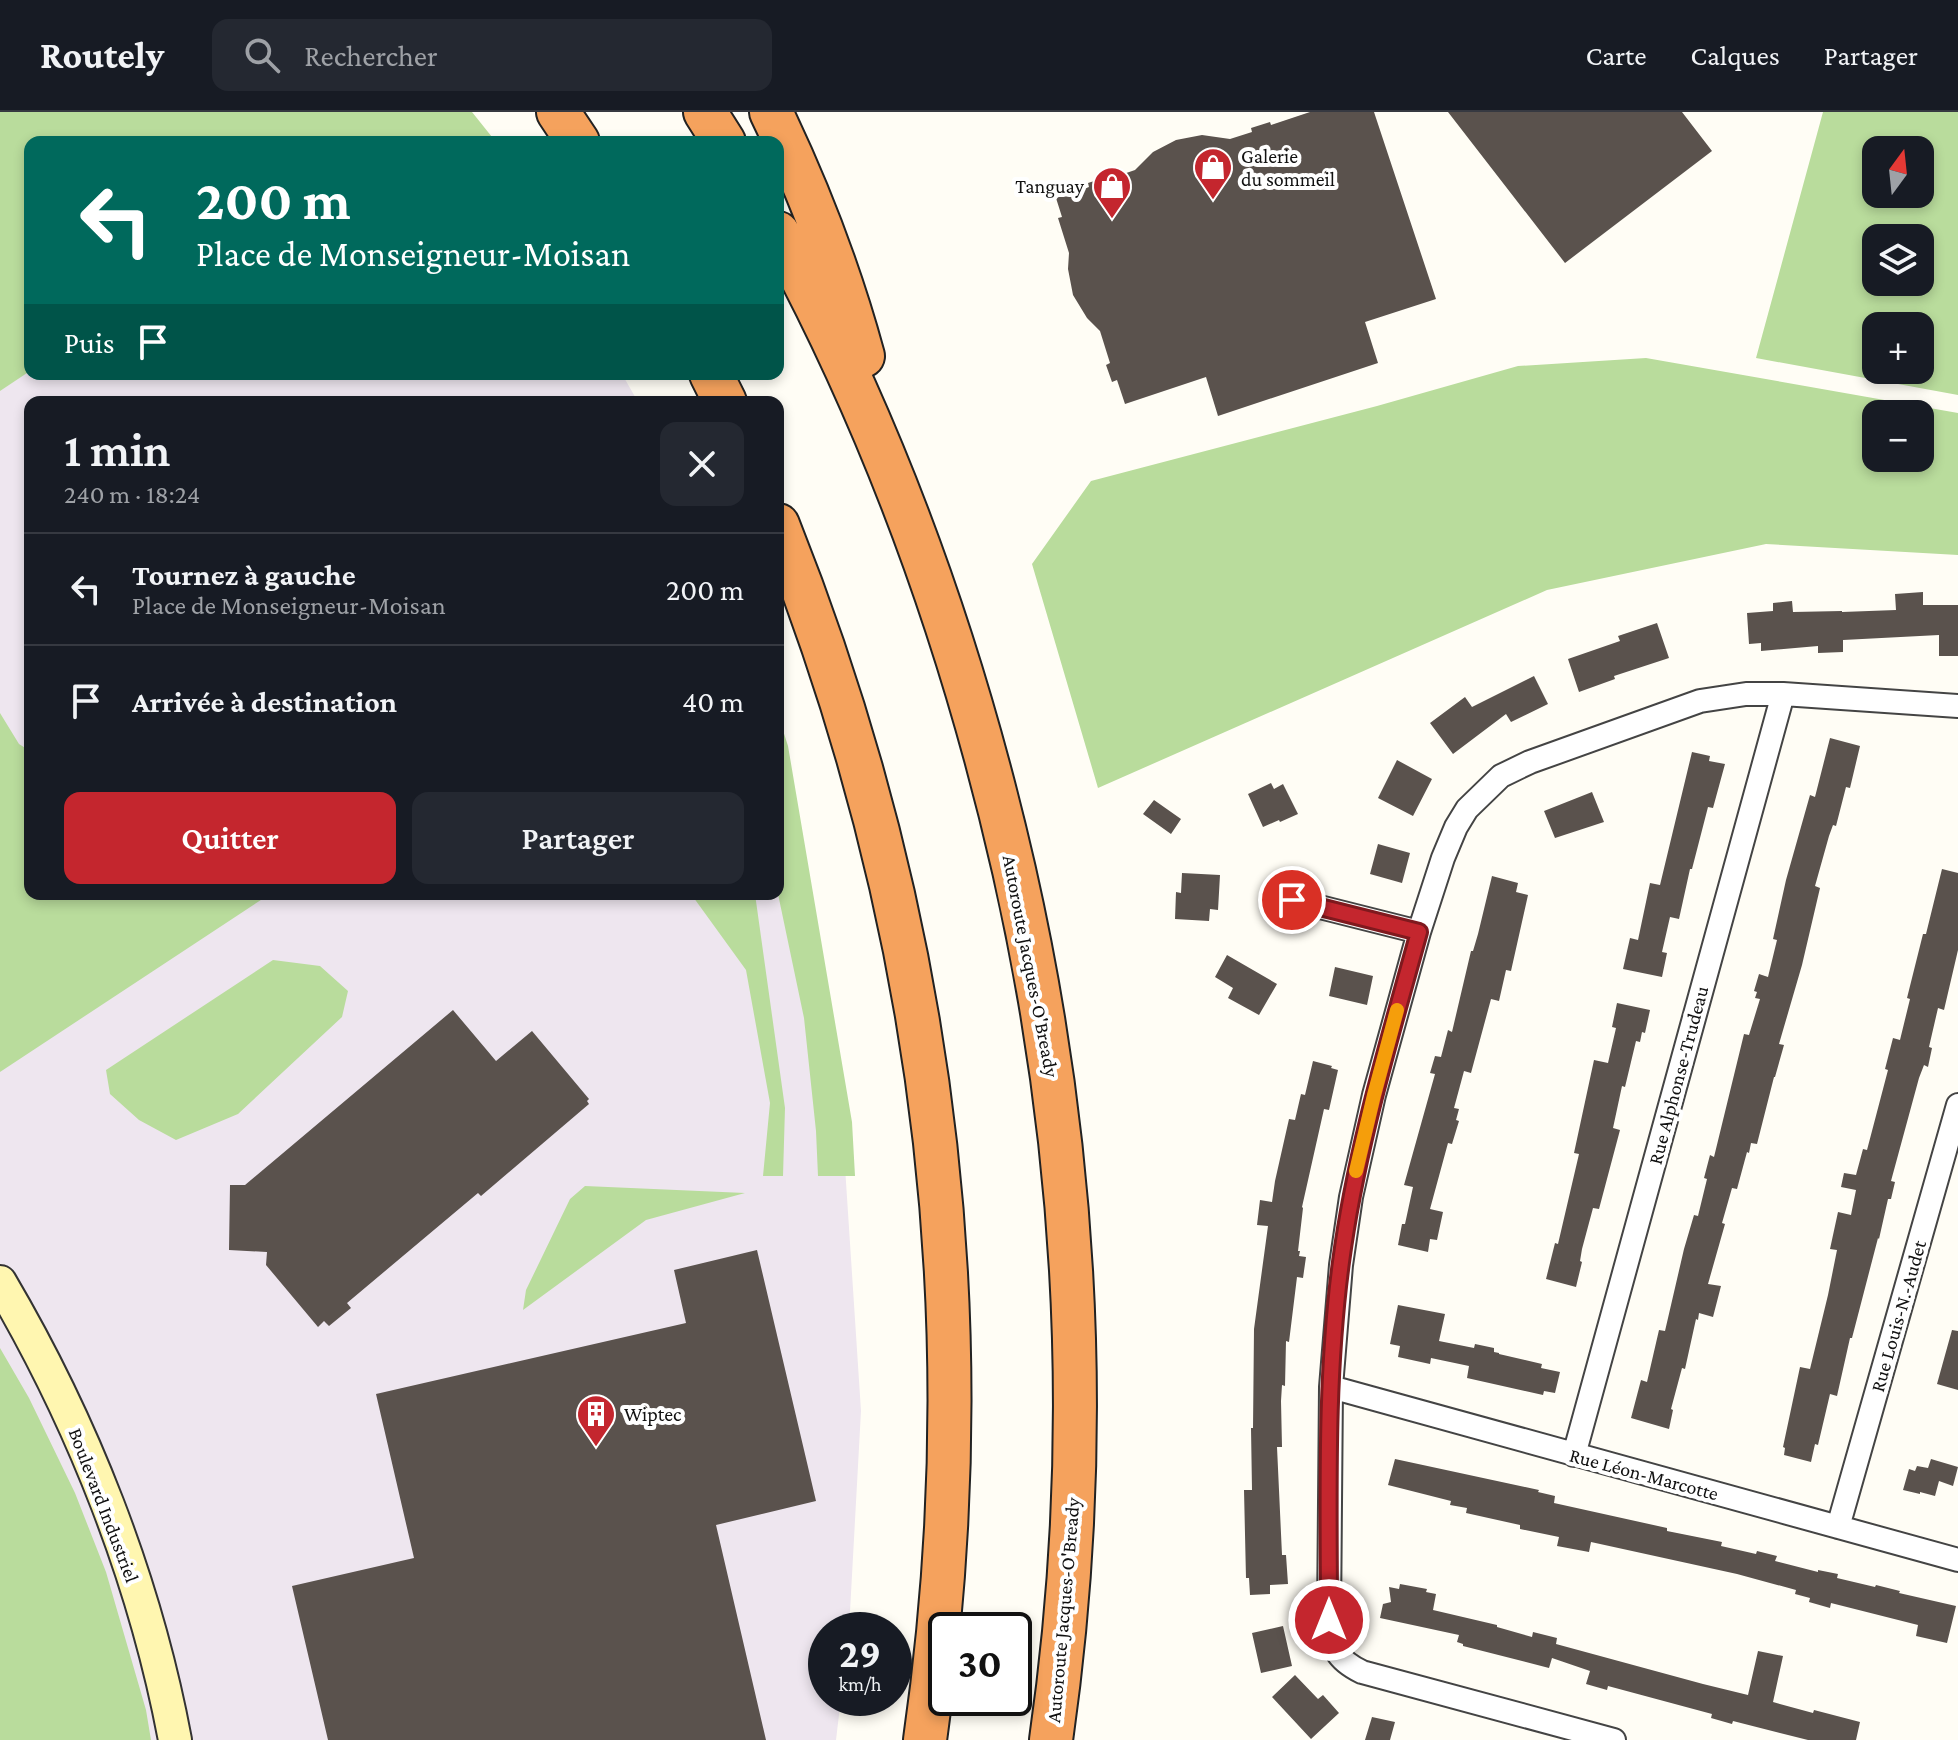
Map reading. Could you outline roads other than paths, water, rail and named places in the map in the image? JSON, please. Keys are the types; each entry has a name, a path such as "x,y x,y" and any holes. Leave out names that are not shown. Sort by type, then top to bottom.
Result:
{"highway":[{"path":"558,112 574,136"},
{"path":"705,112 720,136"},
{"path":"771,112 782,136"},
{"path":"784,139 833,258 899,492"},
{"name":"Autoroute Jacques-O'Bready","path":"784,245 834,342 899,492 947,623 985,752 1028,932 1044,1021 1058,1112 1072,1268 1075,1360 1073,1516 1051,1740"},
{"path":"784,541 835,682 883,847 914,994 934,1128 948,1290 950,1445 941,1603 925,1740"}],"street":[{"path":"1614,1740 1362,1672 1340,1658 1332,1640 1329,1620 1331,1387 1341,1265 1351,1197 1374,1095 1419,932 1456,827 1467,809 1501,776 1530,762 1700,701 1746,694 1958,706"},
{"name":"Rue Alphonse-Trudeau","path":"1574,1455 1783,694"},
{"path":"1292,900 1419,932"},
{"name":"Rue Louis-N.-Audet","path":"1838,1527 1958,1105"},
{"name":"Boulevard Industriel","path":"0,1282 67,1410 106,1500 147,1626 175,1740"},
{"name":"Rue Léon-Marcotte","path":"1331,1387 1958,1560"}],"place":[{"name":"Galerie du sommeil","path":"1213,201"},
{"name":"Tanguay","path":"1112,220"},
{"name":"Wiptec","path":"596,1448"}]}
